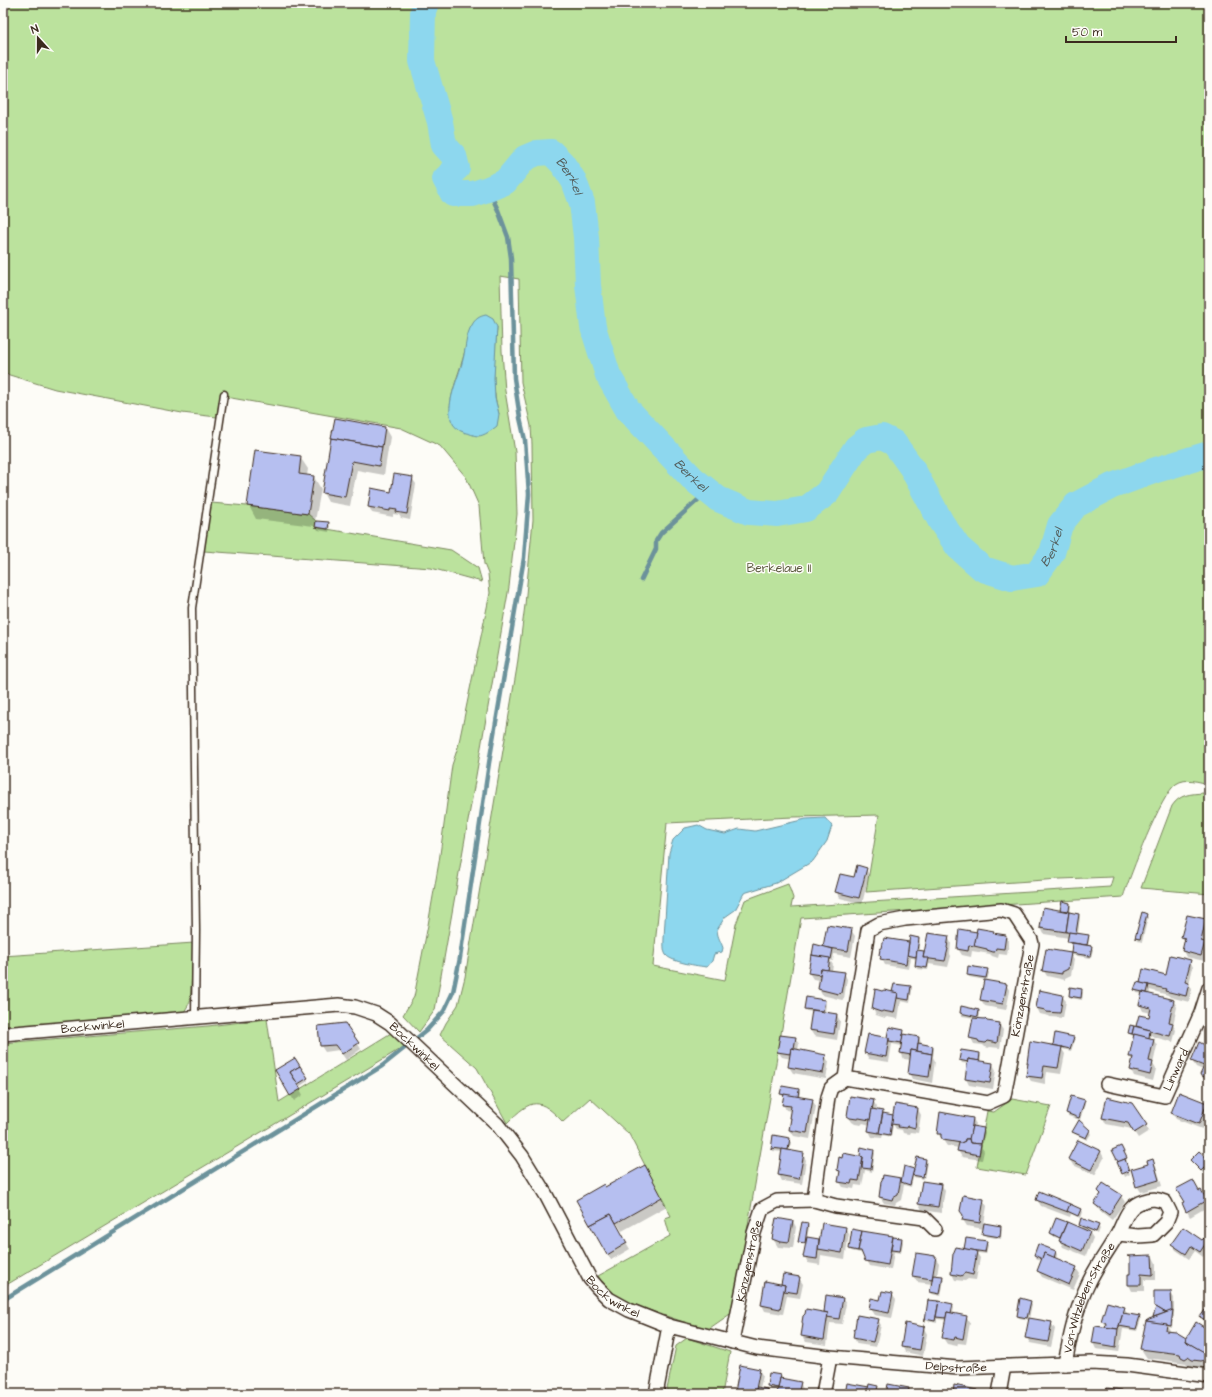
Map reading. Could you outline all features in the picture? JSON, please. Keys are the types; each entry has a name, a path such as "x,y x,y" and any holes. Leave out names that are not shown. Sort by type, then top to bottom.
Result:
{"street":[{"name":"Könzgenstraße","path":"1001,910 1014,914 1031,940 1032,944 1004,1096 988,1103 845,1078 868,930 879,924 905,919 1001,910"},
{"name":"Linward","path":"1107,1084 1164,1096 1205,1014 1209,988"},
{"name":"Bockwinkel","path":"3,1034 339,1005 355,1007 376,1014 390,1023 497,1124 522,1156 546,1195 590,1279 608,1299 629,1310 669,1326 705,1334"},
{"path":"814,1200 828,1097 831,1088 845,1078"},
{"name":"Könzgenstraße","path":"732,1342 754,1233 762,1209 776,1201 814,1200 836,1206 924,1218 935,1229"},
{"name":"Von-Witzleben-Straße","path":"1065,1364 1071,1333 1088,1283 1118,1234"},
{"path":"656,1394 669,1326"},
{"name":"Delpstraße","path":"705,1334 757,1348 830,1357 958,1368 1091,1363 1127,1365 1209,1376"},
{"path":"823,1394 830,1357"},
{"path":"999,1394 1004,1366"}],"lane":[{"path":"195,1017 196,930 192,608 224,394"}],"green space":[{"name":"Berkelaue II","path":"3,3 1209,3 1209,784 1184,781 1176,784 1170,791 1162,803 1146,836 1123,897 801,918 733,1312 707,1330 620,1299 605,1286 598,1276 670,1236 665,1218 671,1216 629,1134 590,1098 563,1122 548,1108 535,1104 529,1105 523,1109 507,1123 477,1068 440,1035 458,1005 465,977 517,667 525,605 533,520 532,444 531,426 521,382 519,279 500,276 502,351 505,391 515,452 517,514 509,587 435,1010 419,1032 403,1015 414,997 439,862 452,765 458,747 490,593 488,574 484,564 479,506 466,477 440,446 401,428 220,396 217,417 182,413 55,389 3,373","holes":["497,327 494,381 496,403 499,414 450,407 465,350","879,815 866,892 1060,879 1113,877 1110,887 791,907 793,898 788,884 745,900 736,924 725,980 653,966 667,823 793,817"]},
{"path":"211,503 308,514 316,521 315,527 451,550 478,568 482,582 431,568 204,551"},
{"path":"1190,794 1209,794 1209,894 1141,888 1172,806 1182,797"},
{"path":"194,943 190,1002 183,1014 3,1027 3,956"},
{"path":"267,1019 279,1102 391,1033 405,1046 3,1287 3,1043 208,1026"},
{"path":"1012,1099 1051,1106 1026,1175 977,1167 987,1111 994,1112"},
{"path":"687,1338 730,1352 722,1394 666,1394 676,1346"}],"water":[{"path":"486,315 493,319 497,327 494,378 495,398 499,414 497,426 485,434 475,436 457,428 452,421 450,402 463,358 468,333 475,321"},
{"path":"825,818 832,826 827,841 813,861 776,883 744,893 735,910 725,917 717,930 723,948 722,952 714,954 712,961 707,967 679,962 666,955 664,949 664,938 669,853 673,840 685,828 698,825 707,830 725,834 739,829 755,831 806,819"}],"building":[{"path":"335,418 385,427 382,447 331,438"},
{"path":"331,438 382,447 379,466 352,461 345,497 322,493"},
{"path":"255,450 301,456 299,474 314,476 308,514 247,506"},
{"path":"394,474 413,477 407,514 396,512 397,510 390,509 390,511 368,507 371,488 391,492"},
{"path":"316,521 329,522 328,529 315,527"},
{"path":"857,865 867,868 859,898 835,892 840,874 854,877"},
{"path":"1062,901 1070,903 1069,911 1060,910"},
{"path":"1043,907 1069,912 1066,932 1040,928"},
{"path":"1069,912 1079,914 1076,933 1066,932"},
{"path":"1142,912 1147,914 1140,939 1135,938"},
{"path":"1187,915 1206,919 1201,941 1205,942 1201,956 1182,951 1185,938 1181,937"},
{"path":"827,925 852,929 848,951 823,947"},
{"path":"977,928 1006,935 1004,949 996,948 995,952 993,952 974,946"},
{"path":"959,929 977,932 974,946 969,945 968,951 957,949"},
{"path":"1069,932 1089,935 1087,945 1067,942"},
{"path":"928,933 949,936 945,961 923,958"},
{"path":"910,936 919,938 916,957 907,955"},
{"path":"884,938 909,942 906,964 880,959 880,949 882,948"},
{"path":"1072,943 1092,946 1090,956 1071,953"},
{"path":"814,944 833,949 831,959 812,955"},
{"path":"1046,949 1071,953 1068,969 1062,972 1062,974 1042,971"},
{"path":"917,950 924,951 923,958 929,958 927,968 915,966"},
{"path":"811,955 830,958 828,970 821,969 820,975 808,973"},
{"path":"1170,955 1191,960 1185,982 1189,983 1186,996 1165,991 1166,989 1140,983 1143,969 1166,975"},
{"path":"968,966 988,969 986,978 967,975"},
{"path":"821,969 845,972 841,993 838,994 818,989"},
{"path":"984,980 1007,984 1003,1004 980,1000"},
{"path":"1137,982 1149,985 1147,993 1134,990"},
{"path":"894,984 911,986 909,1000 897,998 898,993 892,992"},
{"path":"1070,987 1082,989 1081,998 1069,996"},
{"path":"875,989 898,993 894,1013 881,1012 872,1009"},
{"path":"1039,990 1063,995 1060,1013 1046,1012 1045,1010 1036,1008"},
{"path":"1142,992 1174,1000 1169,1022 1173,1023 1170,1036 1136,1026 1139,1015 1149,1017 1151,1008 1139,1005"},
{"path":"806,997 825,1000 823,1011 804,1009"},
{"path":"961,1006 979,1010 978,1017 960,1013"},
{"path":"812,1010 837,1014 834,1034 809,1030"},
{"path":"973,1018 985,1019 987,1021 1000,1023 997,1043 987,1041 985,1043 979,1042 978,1040 969,1038"},
{"path":"345,1023 359,1043 342,1054 335,1045 320,1046 318,1026"},
{"path":"1130,1025 1134,1026 1132,1034 1128,1033"},
{"path":"1134,1026 1150,1030 1149,1038 1132,1034"},
{"path":"889,1027 904,1030 902,1043 889,1041 889,1038 887,1037"},
{"path":"1055,1033 1074,1037 1070,1049 1053,1045"},
{"path":"868,1034 889,1038 886,1057 864,1053"},
{"path":"903,1034 919,1037 917,1051 911,1050 911,1055 900,1053"},
{"path":"1134,1034 1154,1039 1149,1061 1153,1062 1150,1075 1130,1070 1133,1057 1129,1057"},
{"path":"780,1035 796,1037 794,1048 791,1048 790,1054 777,1052"},
{"path":"1030,1041 1062,1047 1058,1068 1044,1066 1042,1078 1026,1076"},
{"path":"1199,1042 1209,1047 1209,1079 1200,1075 1204,1066 1191,1061"},
{"path":"918,1043 933,1046 932,1054 917,1051"},
{"path":"791,1048 826,1055 823,1073 788,1067"},
{"path":"911,1050 932,1054 929,1077 908,1074"},
{"path":"961,1050 980,1053 979,1061 968,1059 968,1062 959,1060"},
{"path":"295,1058 300,1066 290,1072 301,1089 290,1096 275,1070"},
{"path":"968,1059 993,1063 990,1083 965,1079"},
{"path":"300,1066 308,1078 298,1084 290,1072"},
{"path":"782,1086 799,1089 798,1097 780,1094"},
{"path":"1179,1092 1207,1103 1199,1124 1171,1113"},
{"path":"784,1094 813,1099 807,1133 789,1130 791,1106 782,1105"},
{"path":"850,1096 874,1100 870,1120 850,1118 847,1116"},
{"path":"1071,1096 1085,1100 1079,1118 1066,1113"},
{"path":"1107,1097 1132,1103 1147,1125 1134,1133 1128,1123 1102,1118"},
{"path":"895,1104 918,1108 915,1128 908,1126 907,1128 898,1127 899,1125 891,1124"},
{"path":"872,1109 883,1111 879,1133 868,1131"},
{"path":"940,1112 973,1118 970,1139 965,1139 965,1141 961,1143 943,1140 941,1134 937,1134"},
{"path":"883,1113 893,1115 890,1135 879,1133"},
{"path":"1079,1120 1090,1130 1086,1138 1072,1132"},
{"path":"972,1126 984,1128 981,1144 970,1143 969,1139"},
{"path":"773,1135 790,1138 788,1150 772,1148 771,1150"},
{"path":"965,1139 969,1139 970,1143 981,1144 979,1155 957,1151 959,1143 965,1141"},
{"path":"1078,1140 1101,1151 1091,1170 1068,1159"},
{"path":"1121,1146 1127,1158 1118,1162 1112,1150"},
{"path":"861,1147 874,1150 871,1169 862,1168 863,1157 860,1156"},
{"path":"782,1149 804,1153 799,1179 778,1175"},
{"path":"1199,1151 1209,1160 1209,1163 1201,1171 1190,1160"},
{"path":"843,1153 863,1157 859,1181 852,1180 851,1184 838,1182 840,1171 837,1170 839,1157 842,1158"},
{"path":"917,1157 926,1159 923,1177 912,1175"},
{"path":"1125,1159 1129,1171 1122,1174 1117,1162"},
{"path":"1153,1159 1159,1180 1136,1187 1131,1169 1148,1164 1147,1161"},
{"path":"645,1165 662,1197 616,1223 611,1214 590,1225 576,1200 604,1184 605,1187"},
{"path":"904,1166 914,1169 910,1185 901,1182"},
{"path":"883,1175 901,1178 898,1194 893,1197 892,1200 879,1197"},
{"path":"1193,1180 1199,1191 1201,1190 1207,1200 1186,1212 1182,1203 1184,1202 1176,1189"},
{"path":"922,1181 942,1184 938,1207 918,1204"},
{"path":"1103,1183 1122,1195 1109,1215 1094,1204 1101,1194 1098,1191"},
{"path":"1039,1191 1070,1204 1068,1212 1036,1200"},
{"path":"963,1195 984,1199 980,1223 962,1220 963,1215 960,1211"},
{"path":"1070,1204 1081,1209 1078,1216 1067,1211"},
{"path":"611,1214 627,1243 607,1255 590,1225"},
{"path":"776,1218 793,1221 789,1242 780,1242 772,1239"},
{"path":"1056,1218 1067,1222 1060,1238 1050,1233"},
{"path":"1081,1218 1099,1225 1096,1232 1079,1225"},
{"path":"802,1222 808,1223 805,1243 798,1242"},
{"path":"1067,1222 1090,1232 1082,1251 1059,1241"},
{"path":"822,1223 846,1227 842,1253 818,1249"},
{"path":"984,1223 1001,1226 1000,1237 982,1234"},
{"path":"1183,1227 1202,1240 1204,1238 1208,1240 1200,1252 1191,1246 1186,1254 1171,1244"},
{"path":"852,1229 862,1231 858,1251 849,1249"},
{"path":"862,1231 893,1236 888,1265 865,1261 861,1251 858,1251"},
{"path":"807,1237 819,1239 817,1259 803,1257"},
{"path":"893,1237 902,1238 900,1251 891,1250"},
{"path":"966,1238 987,1241 985,1252 964,1249"},
{"path":"1038,1244 1056,1251 1054,1258 1044,1253 1042,1259 1034,1255"},
{"path":"956,1247 977,1251 973,1275 965,1273 961,1276 951,1274 953,1254"},
{"path":"916,1253 936,1256 932,1279 912,1276"},
{"path":"1044,1253 1077,1267 1069,1285 1037,1271"},
{"path":"1152,1255 1153,1275 1141,1274 1141,1285 1128,1285 1128,1274 1130,1274 1130,1257 1127,1256"},
{"path":"783,1274 800,1277 797,1293 784,1291 785,1285 781,1284"},
{"path":"933,1275 943,1276 940,1294 930,1292"},
{"path":"765,1281 785,1285 780,1309 761,1305"},
{"path":"882,1291 893,1293 889,1313 869,1309 871,1298 880,1300"},
{"path":"1154,1291 1171,1291 1172,1311 1166,1313 1154,1306"},
{"path":"826,1295 843,1298 839,1319 827,1317 828,1313 824,1312"},
{"path":"1020,1298 1031,1301 1027,1318 1017,1316"},
{"path":"928,1300 939,1301 935,1321 925,1319"},
{"path":"939,1301 953,1304 951,1313 947,1312 946,1318 936,1317"},
{"path":"1107,1302 1125,1307 1118,1329 1105,1327 1105,1322 1101,1321"},
{"path":"1156,1307 1166,1313 1153,1317"},
{"path":"806,1309 828,1313 824,1340 801,1336 803,1316"},
{"path":"1173,1310 1171,1326 1146,1321 1149,1319"},
{"path":"1205,1310 1209,1312 1209,1322 1200,1317"},
{"path":"947,1312 967,1316 963,1339 955,1337 954,1340 942,1338"},
{"path":"1123,1313 1140,1316 1136,1329 1119,1326"},
{"path":"857,1315 879,1319 873,1342 853,1338 853,1329 855,1328"},
{"path":"1029,1318 1052,1322 1048,1342 1025,1338"},
{"path":"1146,1321 1167,1324 1166,1331 1176,1332 1186,1338 1185,1341 1209,1354 1205,1360 1201,1361 1192,1360 1188,1357 1185,1359 1181,1357 1180,1354 1140,1349"},
{"path":"1196,1322 1209,1330 1209,1344 1204,1352 1185,1341"},
{"path":"905,1323 924,1327 920,1350 901,1347"},
{"path":"1095,1326 1118,1329 1116,1347 1092,1343"},
{"path":"740,1365 760,1369 755,1394 735,1392"},
{"path":"769,1373 781,1375 778,1388 767,1386"},
{"path":"780,1378 801,1382 798,1394 777,1394"},
{"path":"847,1383 869,1387 867,1394 845,1394"},
{"path":"869,1384 878,1386 876,1394 867,1394"},
{"path":"888,1384 909,1388 908,1394 886,1394"},
{"path":"954,1385 977,1390 976,1394 953,1394"},
{"path":"757,1387 767,1389 766,1394 755,1394"},
{"path":"1107,1388 1122,1390 1122,1394 1106,1394"}],"waterway":[{"name":"Berkel","path":"426,3 423,11 422,61 440,122 444,145 454,156 457,168 445,179 453,194 473,194 505,182 525,158 537,153 551,152 562,163 574,181 582,203 586,237 588,285 593,327 608,375 628,410 693,479 718,499 749,512 777,514 806,509 827,493 856,448 866,440 882,437 894,443 912,468 941,522 958,547 983,569 1012,578 1037,574 1052,553 1060,525 1076,505 1112,486 1156,470 1209,454"},
{"path":"3,1300 382,1066 427,1030 444,1011 453,992 460,958 489,763 524,558 529,494 525,440 514,378 511,258 508,237 488,189"},
{"path":"641,580 656,549 656,541 661,533 708,491"}]}
